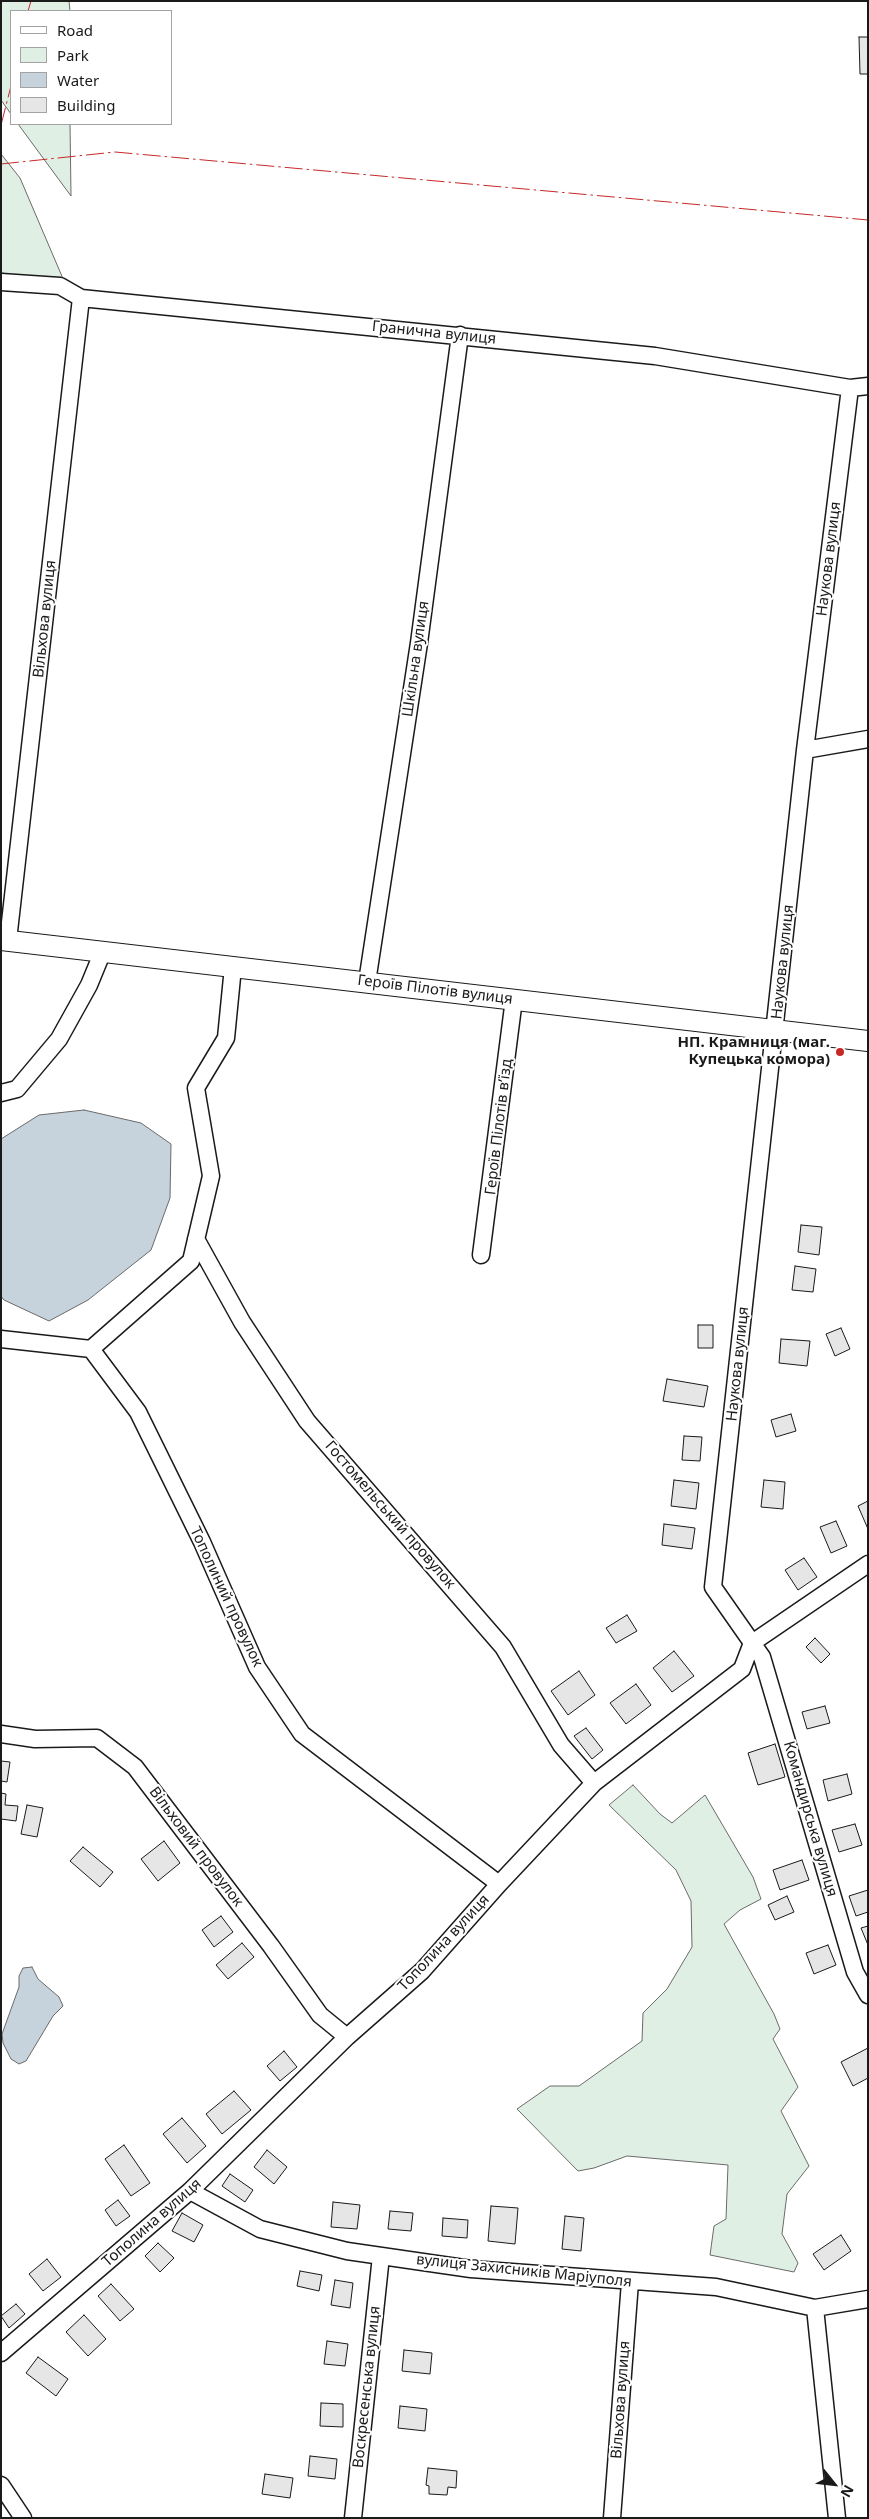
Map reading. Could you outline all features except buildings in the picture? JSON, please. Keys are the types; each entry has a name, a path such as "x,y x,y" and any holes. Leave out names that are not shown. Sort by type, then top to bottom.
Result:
{"street":[{"name":"Гранична вулиця","path":"1,282 60,286 81,298 655,356 850,388 868,386"},
{"name":"Вільхова вулиця","path":"5,940 81,298"},
{"name":"Шкільна вулиця","path":"367,982 419,643 460,335"},
{"name":"Наукова вулиця","path":"752,1643 713,1587 805,750 850,388"},
{"path":"805,750 868,739"},
{"name":"Героїв Пілотів вулиця","path":"5,940 514,999 775,1032 868,1041"},
{"path":"1,1093 17,1089 59,1039 89,985 102,951"},
{"path":"1,1339 91,1349 191,1261 211,1176 196,1088 226,1038 233,966"},
{"name":"Героїв Пілотів в’їзд","path":"481,1255 514,999"},
{"name":"Гостомельський провулок","path":"196,1239 242,1322 307,1421 503,1646 561,1746 594,1783"},
{"name":"Тополиний провулок","path":"91,1349 138,1412 202,1542 257,1667 302,1734 499,1884"},
{"path":"752,1643 868,1564"},
{"name":"Тополина вулиця","path":"1,2353 190,2191 347,2037 422,1971 499,1884 594,1783 742,1669 752,1643"},
{"name":"Командирська вулиця","path":"752,1643 762,1657 855,1972 868,1995"},
{"name":"Вільховий провулок","path":"1,1734 35,1739 97,1738 135,1767 271,1946 320,2015 347,2037"},
{"name":"вулиця Захисників Маріуполя","path":"190,2191 260,2229 348,2251 472,2269 716,2287 815,2308 868,2298"},
{"name":"Воскресенська вулиця","path":"353,2518 381,2256"},
{"name":"Вільхова вулиця","path":"612,2518 630,2282"},
{"path":"815,2308 837,2518"},
{"path":"1,2485 23,2518"}],"green space":[{"path":"1,1 69,1 70,10 10,10 10,113 1,100"},
{"path":"19,125 70,125 71,196"},
{"path":"1,154 20,178 64,281 1,273"},
{"path":"633,1785 660,1814 672,1823 705,1795 753,1877 761,1899 740,1910 724,1924 774,2014 780,2029 773,2039 798,2087 781,2111 809,2166 787,2194 782,2234 798,2263 794,2272 710,2255 714,2226 726,2219 728,2165 627,2156 594,2168 578,2171 517,2109 550,2086 579,2086 642,2041 643,2013 667,1989 692,1947 691,1901 676,1870 609,1805"}],"water":[{"path":"84,1110 141,1123 171,1144 170,1198 151,1250 88,1300 49,1321 4,1300 1,1296 1,1139 39,1115"},
{"path":"32,1967 38,1979 59,1997 63,2006 53,2016 26,2061 19,2064 11,2059 3,2043 2,2034 19,1987 19,1976 23,1968"}],"power":[{"path":"28,10 31,1"},
{"path":"1,125 10,90"},
{"path":"1,164 115,152 868,220"}],"place":[{"name":"НП. Крамниця (маг. Купецька комора)","path":"840,1052"}]}
